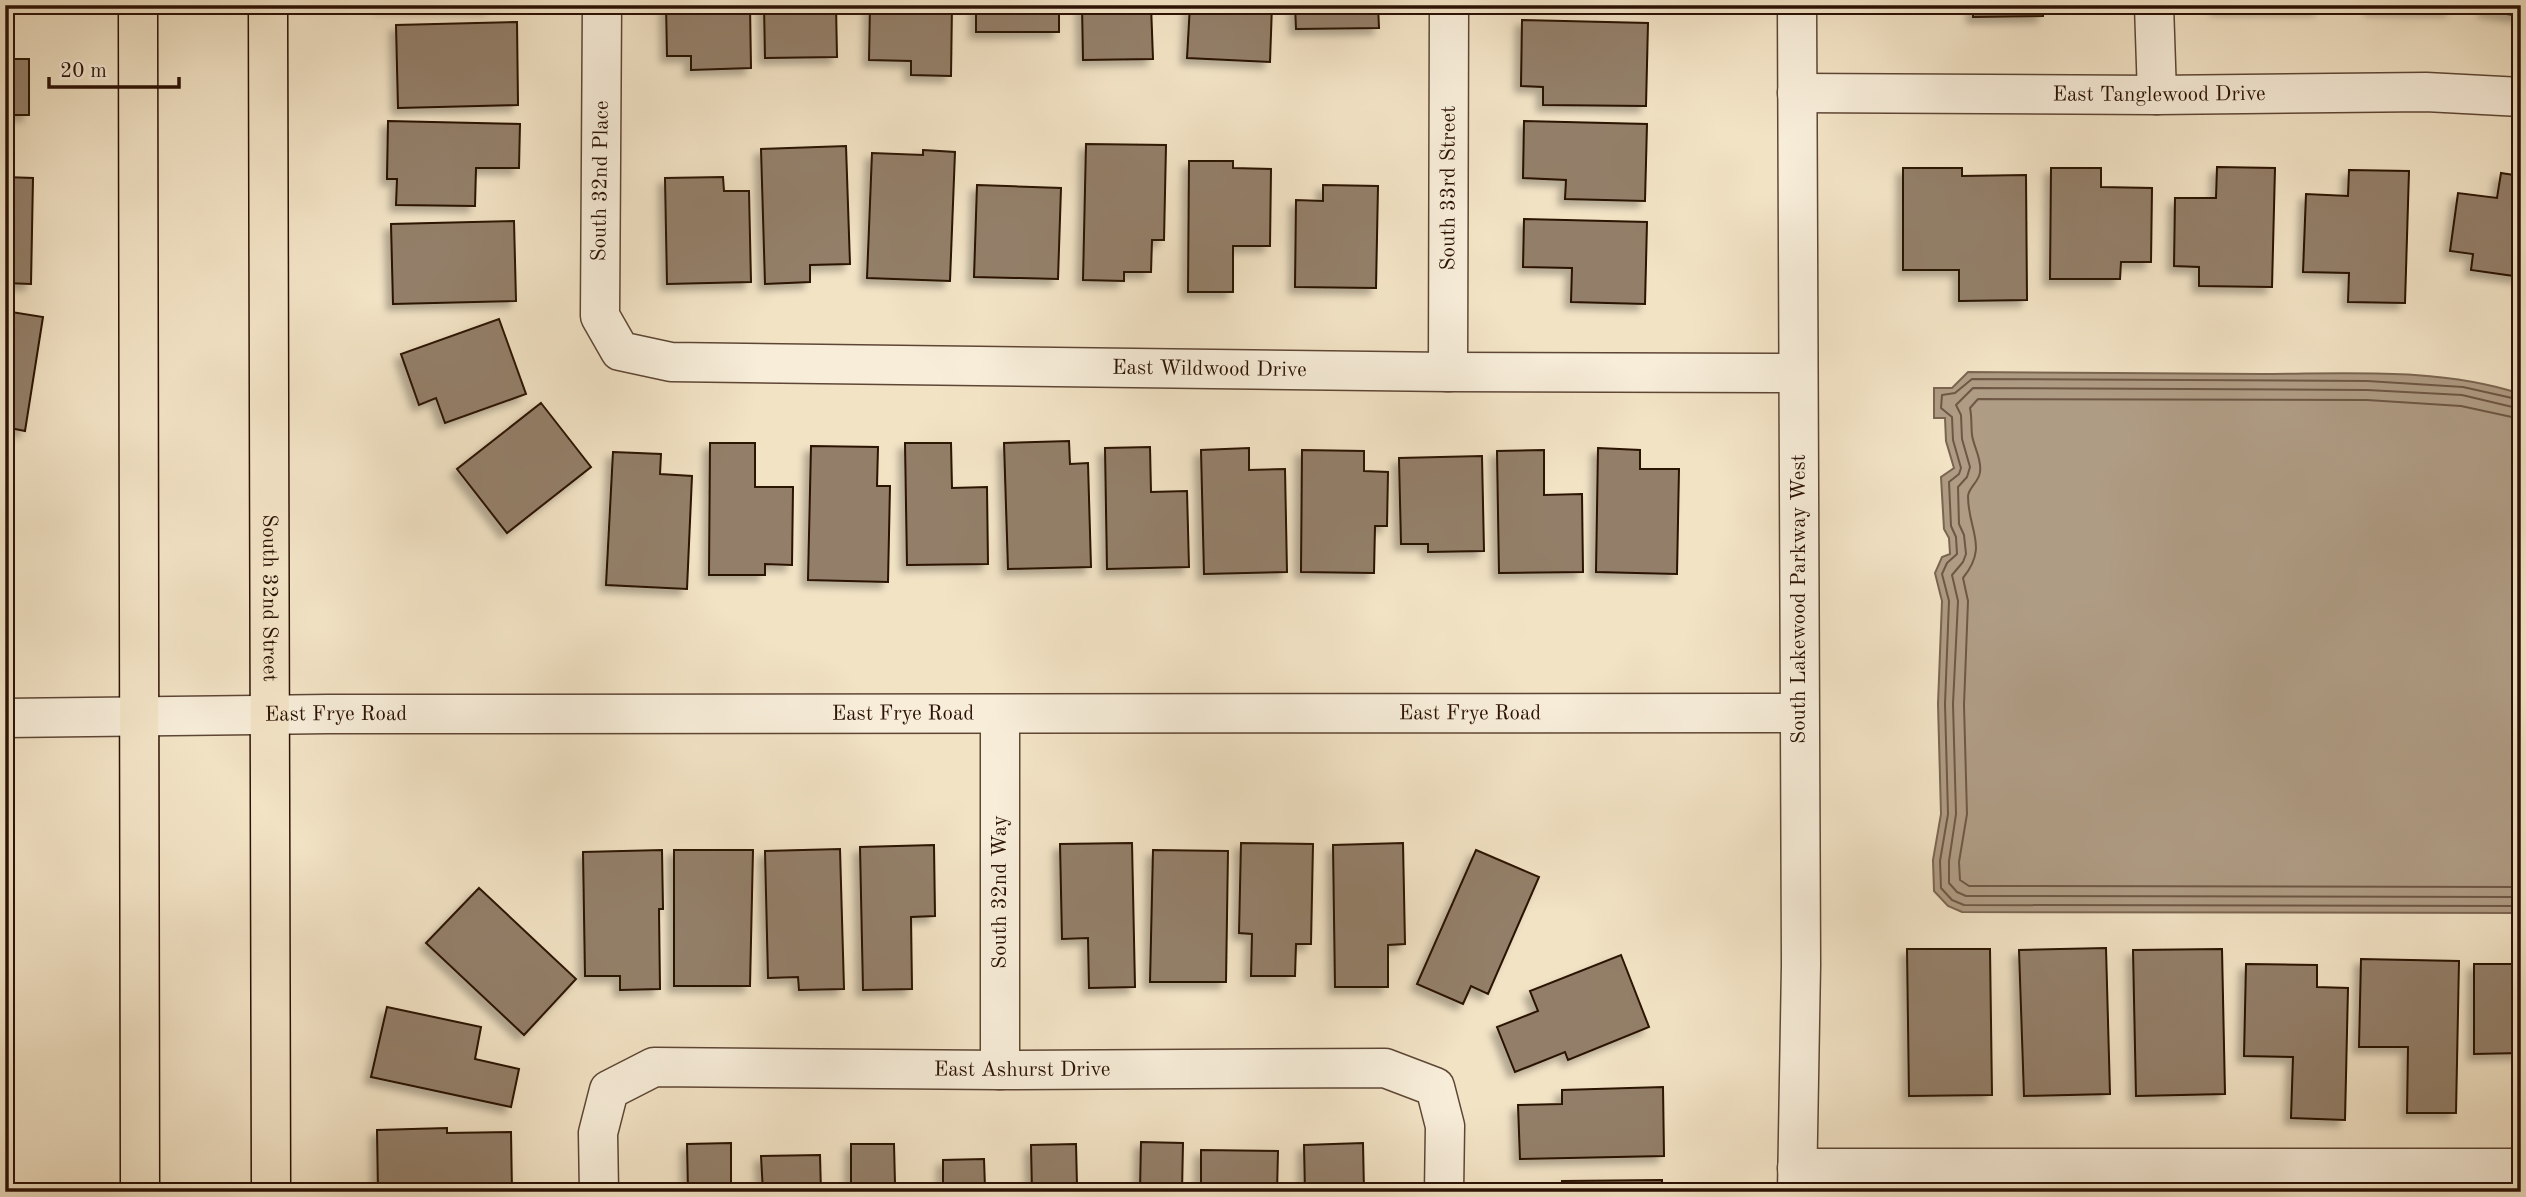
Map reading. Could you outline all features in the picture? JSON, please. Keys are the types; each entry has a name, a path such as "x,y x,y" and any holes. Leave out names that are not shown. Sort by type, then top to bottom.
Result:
{"main road":[{"path":"138,5 140,1192"},
{"name":"South 32nd Street","path":"268,5 271,1192"}],"street":[{"name":"South 32nd Place","path":"603,5 600,316 620,351"},
{"name":"South 33rd Street","path":"1448,5 1448,372"},
{"name":"South Lakewood Parkway West","path":"1797,5 1801,965 1797,1180"},
{"path":"2154,5 2157,95"},
{"name":"East Tanglewood Drive","path":"1797,93 2157,95 2426,92 2521,97"},
{"name":"East Wildwood Drive","path":"620,351 671,362 1448,372 1797,373"},
{"name":"East Frye Road","path":"5,718 271,714 1799,713"},
{"name":"South 32nd Way","path":"1000,714 1000,1070"},
{"name":"East Ashurst Drive","path":"599,1192 598,1133 609,1090 654,1068 1385,1068 1435,1087 1445,1125 1444,1192"},
{"path":"1797,1180 2521,1168"}],"water":[{"path":"1968,372 2392,374 2458,379 2521,394 2521,913 1962,912 1948,906 1934,891 1933,860 1941,814 1938,704 1942,601 1935,573 1942,557 1950,554 1949,538 1944,529 1941,477 1954,468 1946,441 1945,418 1934,418 1934,388 1952,388"}],"building":[{"path":"491,5 491,8 380,6"},
{"path":"666,5 750,5 751,68 691,70 691,56 667,56"},
{"path":"764,5 836,5 837,57 765,58"},
{"path":"870,5 952,5 951,76 911,75 911,61 869,60"},
{"path":"976,5 1059,5 1059,32 976,32"},
{"path":"1082,5 1151,5 1153,59 1083,60"},
{"path":"1190,5 1272,5 1270,62 1187,58"},
{"path":"1295,5 1378,5 1379,28 1296,29"},
{"path":"1973,5 2043,5 2043,16 1973,17"},
{"path":"2217,5 2320,5 2320,9 2217,9"},
{"path":"2371,5 2452,5 2452,10 2371,9"},
{"path":"2485,5 2521,5 2521,16 2485,11"},
{"path":"1522,20 1648,23 1646,106 1543,105 1543,87 1521,86"},
{"path":"517,22 518,105 398,108 396,25"},
{"path":"5,59 29,59 29,115 11,115 11,166 5,165"},
{"path":"388,121 520,124 519,168 476,168 475,206 396,205 397,179 387,179"},
{"path":"1524,121 1647,124 1645,201 1565,199 1566,180 1523,178"},
{"path":"1086,144 1166,145 1164,240 1152,240 1151,272 1124,272 1124,281 1083,280"},
{"path":"846,146 850,264 810,265 810,282 765,284 761,149"},
{"path":"923,150 955,152 950,281 867,278 872,153 923,155"},
{"path":"1189,161 1233,161 1233,168 1271,169 1270,246 1233,246 1233,292 1188,292"},
{"path":"2217,167 2275,168 2272,287 2199,286 2199,267 2174,266 2175,198 2216,198"},
{"path":"1903,168 1962,168 1962,176 2026,175 2027,300 1959,301 1959,270 1903,270"},
{"path":"2051,168 2101,168 2101,187 2152,188 2151,262 2121,262 2120,279 2050,279"},
{"path":"2349,170 2409,171 2405,303 2348,302 2349,273 2303,272 2306,194 2348,196"},
{"path":"2501,173 2521,176 2521,277 2471,270 2473,254 2450,251 2458,193 2497,198"},
{"path":"5,177 33,178 31,284 5,283"},
{"path":"723,177 724,191 749,191 751,282 667,284 665,178"},
{"path":"977,185 1061,188 1058,279 974,277"},
{"path":"1323,185 1378,186 1376,288 1295,287 1296,200 1323,201"},
{"path":"1524,219 1647,222 1645,304 1571,302 1572,268 1523,267"},
{"path":"514,221 516,301 393,304 391,224"},
{"path":"5,311 43,317 25,431 5,427"},
{"path":"499,319 526,394 445,423 436,398 419,405 401,354"},
{"path":"541,403 591,467 507,533 457,469"},
{"path":"1069,441 1070,464 1088,463 1091,567 1008,569 1004,443"},
{"path":"710,443 755,443 755,487 793,487 792,565 765,564 765,575 709,575"},
{"path":"905,443 951,443 952,488 987,487 988,564 907,565"},
{"path":"811,446 878,447 877,486 890,486 888,582 808,580"},
{"path":"1150,447 1151,492 1187,491 1189,567 1107,569 1105,448"},
{"path":"1249,448 1249,470 1285,469 1287,572 1204,574 1201,450"},
{"path":"1598,448 1640,450 1640,469 1679,469 1677,574 1596,572"},
{"path":"1302,450 1364,451 1364,471 1388,472 1387,526 1375,526 1374,573 1301,572"},
{"path":"1544,450 1544,495 1582,494 1583,572 1499,573 1497,451"},
{"path":"613,452 661,454 660,474 692,476 687,589 606,585"},
{"path":"1482,456 1484,551 1428,552 1428,544 1401,544 1399,458"},
{"path":"1132,843 1135,987 1089,988 1088,938 1062,939 1060,844"},
{"path":"1241,843 1313,844 1311,944 1296,944 1295,976 1251,976 1252,934 1239,933"},
{"path":"1403,843 1405,944 1388,945 1388,987 1335,987 1333,845"},
{"path":"934,845 935,916 911,917 912,989 863,990 860,847"},
{"path":"840,849 844,989 799,990 798,977 768,978 765,851"},
{"path":"662,850 663,909 659,909 660,989 620,990 620,976 585,976 583,852"},
{"path":"674,850 753,850 750,986 674,986"},
{"path":"1153,850 1228,851 1226,982 1150,982"},
{"path":"1476,850 1539,877 1488,994 1471,986 1463,1004 1417,984"},
{"path":"479,888 576,979 524,1035 426,943"},
{"path":"2106,948 2110,1094 2024,1096 2019,950"},
{"path":"1907,949 1990,949 1992,1095 1909,1096"},
{"path":"2222,949 2225,1094 2136,1096 2133,950"},
{"path":"1621,955 1649,1027 1568,1060 1565,1052 1515,1072 1497,1027 1538,1011 1530,991"},
{"path":"2361,959 2459,961 2456,1113 2407,1113 2408,1047 2359,1047"},
{"path":"2246,964 2317,965 2317,987 2348,988 2345,1120 2291,1118 2293,1057 2244,1056"},
{"path":"2474,964 2521,964 2521,1053 2474,1054"},
{"path":"387,1007 481,1027 475,1059 519,1069 511,1107 371,1077"},
{"path":"1663,1087 1664,1156 1520,1159 1518,1105 1562,1104 1562,1090"},
{"path":"447,1128 447,1133 511,1132 512,1192 378,1192 377,1130"},
{"path":"1141,1142 1183,1143 1182,1192 1114,1192 1140,1190"},
{"path":"731,1143 731,1192 660,1192 688,1191 687,1144"},
{"path":"1363,1143 1364,1192 1305,1192 1304,1145"},
{"path":"851,1144 894,1144 895,1184 910,1184 910,1192 851,1192"},
{"path":"1076,1144 1077,1186 1096,1186 1096,1192 1032,1192 1031,1145"},
{"path":"1201,1150 1278,1151 1277,1192 1201,1192"},
{"path":"820,1155 821,1192 763,1192 761,1156"},
{"path":"984,1159 985,1188 998,1188 998,1192 943,1192 943,1160"},
{"path":"1662,1180 1662,1192 1562,1192 1562,1181"}]}
